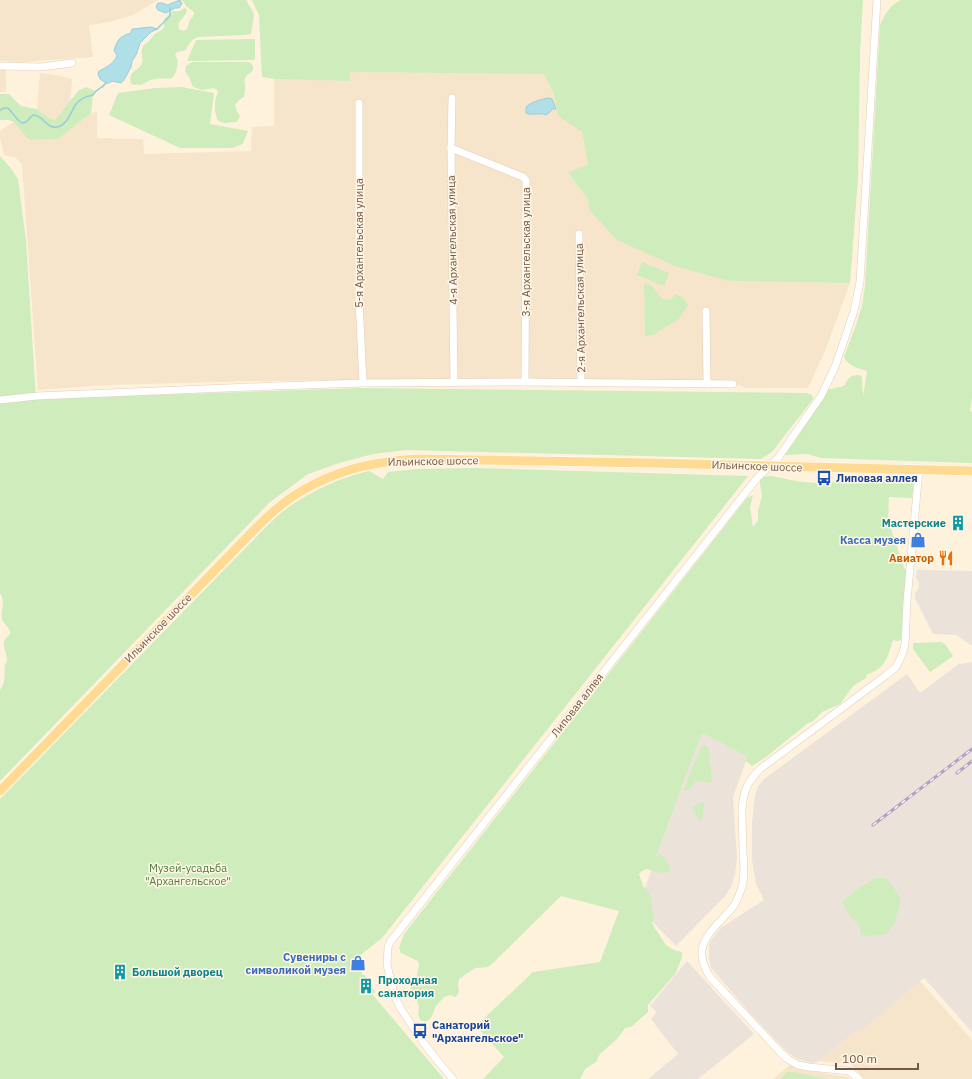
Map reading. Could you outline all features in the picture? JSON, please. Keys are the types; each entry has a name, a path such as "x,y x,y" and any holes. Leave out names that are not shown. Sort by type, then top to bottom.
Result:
{"main road":[{"name":"Ильинское шоссе","path":"0,791 257,526 277,508 295,495 316,484 359,468 386,462 418,459 972,471"}],"street":[{"name":"Липовая аллея","path":"453,1079 423,1042 401,1009 395,997 387,965 388,947 390,942 743,496 778,458 821,396 839,356 854,311 860,282 877,0"},
{"path":"0,66 41,67 72,63"},
{"name":"4-я Архангельская улица","path":"452,98 451,148 454,383"},
{"name":"5-я Архангельская улица","path":"359,103 359,300 363,384"},
{"name":"3-я Архангельская улица","path":"451,148 523,177 526,180 525,382"},
{"name":"2-я Архангельская улица","path":"579,234 581,383"},
{"path":"706,311 707,384"},
{"path":"0,400 37,396 275,386 363,384 525,382 733,384"},
{"path":"859,1079 849,1071 798,1065 789,1060 710,976 702,960 702,952 704,943 734,905 742,885 744,874 742,800 751,778 760,769 885,676 896,667 902,655 906,639 907,601 919,470"}],"shaded area":[{"path":"0,0 158,0 133,15 110,22 89,25 93,57 23,62 0,61"},
{"path":"0,68 6,69 6,92 0,92"},
{"path":"350,72 544,74 554,94 559,116 582,132 588,164 568,174 589,199 729,281 850,283 825,351 808,388 746,388 725,380 358,380 106,385 38,390 22,164 15,157 4,155 0,131 14,122 29,140 58,139 91,113 97,112 97,138 143,139 144,154 251,151 252,127 274,126 274,79 350,81"},
{"path":"40,73 72,79 70,101 55,120 47,117 37,109"},
{"path":"917,570 972,571 972,646 957,635 933,634 915,598 915,593 918,590 919,583 916,578"},
{"path":"972,662 972,1032 924,978 860,1032 856,1031 819,1061 813,1063 798,1059 787,1052 750,1013 711,968 709,959 709,945 711,940 722,927 764,900 756,884 752,860 752,822 755,795 759,785 764,779 907,674 920,693 960,663"},
{"path":"702,733 748,756 733,797 737,858 732,885 726,895 676,946 638,907"},
{"path":"687,961 754,1034 698,1079 648,1079 678,1054 651,1019 657,1012 650,1006"},
{"path":"920,981 972,1040 972,1079 864,1079 851,1064 819,1061 856,1031 860,1032"},
{"path":"790,1065 798,1069 847,1077 851,1079 773,1079"}],"green space":[{"path":"182,0 246,0 254,15 251,34 198,37 190,42 186,50 177,52 175,55 178,61 176,72 172,78 155,79 139,85 131,84 130,79 132,74 142,63 142,52 144,45 154,35 163,29 164,19 173,11 180,11 185,8 187,10 186,13 178,26 179,29 184,31 187,29 194,12 186,6"},
{"path":"251,0 863,0 860,53 858,178 850,283 729,281 675,266 617,240 589,209 588,199 568,173 588,164 582,132 558,116 554,94 544,74 350,72 350,81 274,79 262,77 259,15"},
{"path":"901,0 972,0 972,397 970,411 972,412 972,463 821,458 807,454 785,455 787,449 826,390 844,386 850,378 859,375 862,377 863,397 867,371 851,365 844,357 862,306 865,286 880,25 888,10"},
{"path":"255,39 255,60 187,61 196,40"},
{"path":"192,62 251,63 253,70 245,79 244,97 235,105 240,116 237,122 224,123 218,121 215,106 218,92 214,88 202,90 193,87 185,72 186,66"},
{"path":"86,87 95,91 91,113 58,139 29,140 14,122 9,120 0,120 0,94 9,94 21,106 37,109 47,117 55,120 78,91"},
{"path":"181,87 214,93 210,124 248,131 243,144 232,148 180,148 109,115 118,93 155,88"},
{"path":"0,156 18,179 26,241 36,399 361,388 806,393 812,395 813,399 772,452 761,459 406,450 373,454 339,463 308,474 270,502 0,781 0,690 4,681 5,665 7,660 4,642 10,634 2,619 3,600 0,593"},
{"path":"642,262 669,273 664,286 637,275"},
{"path":"644,283 652,286 662,299 670,300 676,294 683,298 688,305 679,319 657,332 657,334 645,336"},
{"name":"Музей-усадьба \"Архангельское\"","path":"476,468 748,476 382,938 353,961 363,975 365,975 375,992 372,994 444,1079 0,1079 0,799 262,531 291,505 335,482 369,471 383,479 388,472 417,469"},
{"path":"771,476 812,483 865,479 914,480 912,498 889,497 888,520 904,568 908,571 901,640 893,640 885,662 882,666 867,674 866,678 853,686 840,704 822,712 812,722 808,723 766,757 752,766 746,761 747,756 702,733 656,857 658,855 663,856 670,867 669,872 663,873 647,869 639,874 643,886 651,897 654,918 652,922 654,927 666,945 674,950 682,952 682,957 676,973 648,1005 648,1012 631,1027 625,1028 617,1039 600,1054 596,1062 585,1069 580,1079 483,1079 504,1057 476,1026 533,972 600,962 619,911 561,896 493,963 488,967 475,968 459,979 459,991 456,997 450,995 444,997 436,1006 431,1018 426,1022 420,1020 418,1014 419,1007 411,990 412,984 416,979 419,966 418,961 401,953 399,948 404,934 747,498 753,495 750,507 753,527 758,521 758,511 762,496 760,477"},
{"path":"941,642 945,644 953,656 930,672 913,649 913,643"},
{"path":"702,746 707,746 709,750 709,763 711,767 712,781 708,783 695,781 690,789 684,791 693,766"},
{"path":"704,802 702,820 699,820 692,808 699,803"},
{"path":"875,878 886,878 900,898 896,922 886,934 872,936 861,935 858,924 850,916 842,902 855,891"},
{"path":"788,1072 793,1072 826,1079 780,1079"}],"water":[{"path":"180,0 182,4 179,8 175,8 166,13 158,10 156,7 158,3 167,5"},
{"path":"151,27 157,29 151,32 140,43 131,67 124,80 121,83 112,81 106,83 100,79 98,74 99,71 112,63 117,56 114,50 120,38 131,33 132,29"},
{"path":"548,98 552,99 556,109 552,109 546,115 526,113 526,107 528,105"}],"waterway":[{"path":"155,29 157,29 170,16 170,8"},
{"path":"0,110 8,108 22,123 26,122 33,115 37,116 50,126 61,126 67,121 78,102 88,96 93,95 106,83"}],"railway":[{"path":"873,825 972,749"},
{"path":"957,773 972,761"}],"place":[{"name":"Липовая аллея","path":"824,478"},
{"name":"Мастерские","path":"958,523"},
{"name":"Касса музея","path":"918,540"},
{"name":"Авиатор","path":"946,558"},
{"name":"Сувениры с символикой музея","path":"358,963"},
{"name":"Большой дворец","path":"120,972"},
{"name":"Проходная санатория","path":"366,986"},
{"name":"Санаторий \"Архангельское\"","path":"420,1031"}]}
